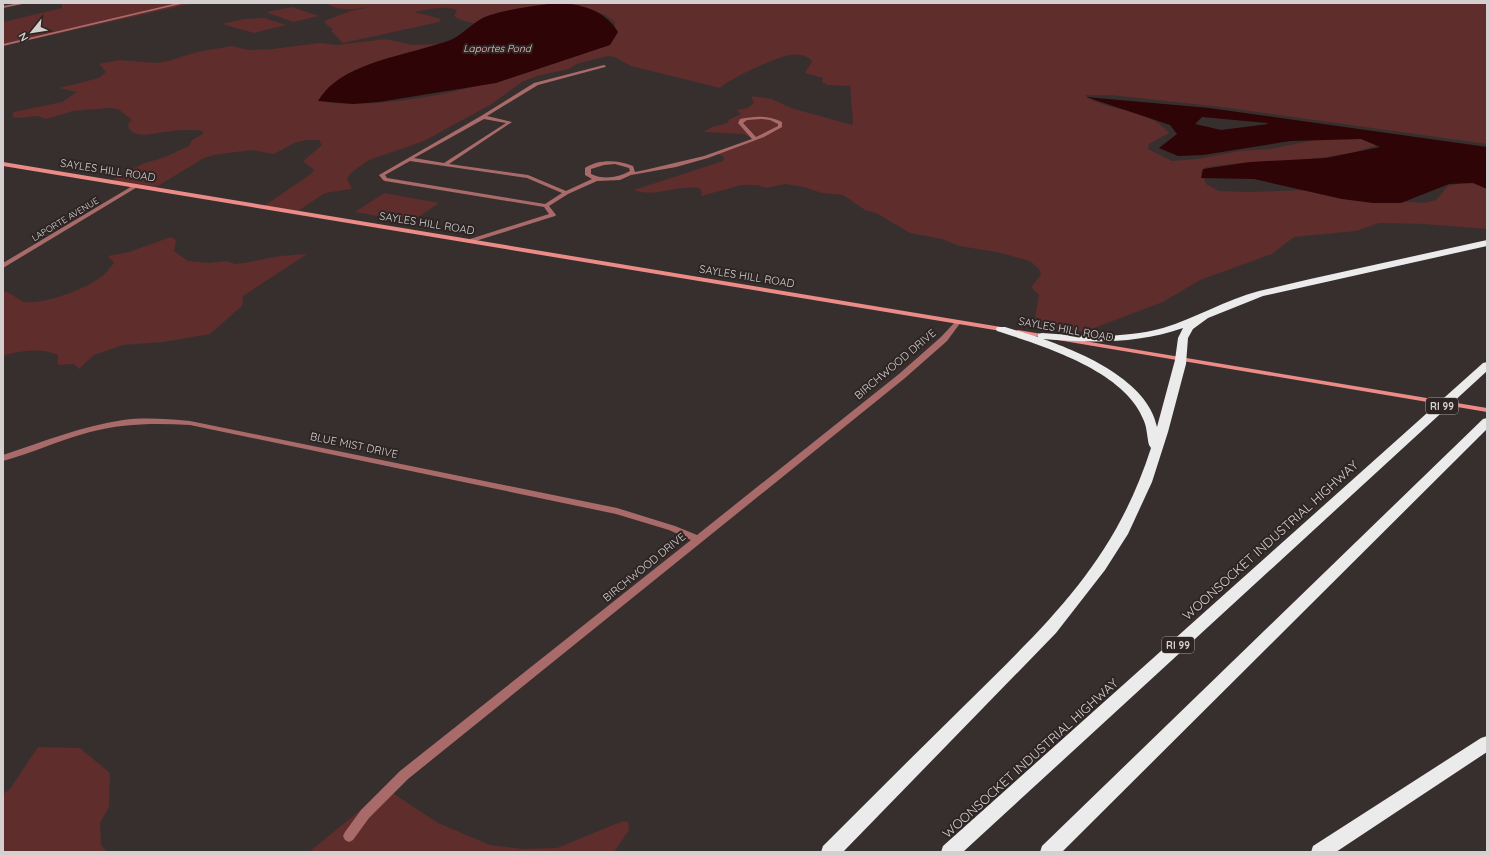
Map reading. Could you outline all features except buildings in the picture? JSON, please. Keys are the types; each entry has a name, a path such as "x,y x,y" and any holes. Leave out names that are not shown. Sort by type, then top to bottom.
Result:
{"highway":[{"path":"1042,336 1104,338 1137,336 1172,328 1212,311 1260,294 1487,242"},
{"path":"830,852 1051,629 1108,557 1140,497 1154,456 1181,359 1184,335 1194,323 1212,311"},
{"path":"1002,329 1072,355 1099,368 1121,383 1138,400 1150,419 1155,438 1154,456"},
{"name":"WOONSOCKET INDUSTRIAL HIGHWAY","path":"950,852 1483,369"},
{"path":"1049,852 1487,422"},
{"path":"1320,852 1487,743"}],"main road":[{"name":"SAYLES HILL ROAD","path":"3,164 1487,410"}],"street":[{"path":"3,7 25,3"},
{"path":"3,45 183,3"},
{"path":"469,241 553,215 546,206 385,179 382,176 536,84 604,66"},
{"path":"445,164 510,122 483,117"},
{"path":"630,174 659,170 718,154 755,139 774,131 780,127 780,123 775,120 760,118 742,120 740,123 755,139"},
{"path":"409,159 528,177 566,192"},
{"path":"600,163 623,163 631,167 633,172 625,178 611,180 596,179 588,175 588,168 600,163"},
{"path":"546,206 566,192 596,179"},
{"name":"LAPORTE AVENUE","path":"3,266 136,186"},
{"name":"BIRCHWOOD DRIVE","path":"349,836 365,814 404,775 907,371 944,339 958,322"},
{"name":"BLUE MIST DRIVE","path":"3,458 89,430 116,424 141,421 190,423 617,510 672,528 698,539"}],"shaded area":[{"path":"62,3 194,3 3,46 3,22 62,8"},
{"path":"326,3 1487,3 1487,144 1221,107 1111,95 1085,95 1104,105 1138,113 1159,124 1169,133 1149,144 1148,149 1172,161 1197,159 1240,151 1270,149 1315,140 1367,137 1377,145 1356,152 1326,157 1286,162 1240,163 1207,167 1201,172 1206,184 1219,191 1248,192 1304,190 1424,203 1436,200 1448,186 1465,182 1485,184 1487,185 1487,229 1424,224 1379,223 1356,231 1294,237 1272,254 1200,280 1163,302 1094,328 1090,333 1037,326 1034,324 1039,295 1031,287 1041,275 1039,269 1030,261 997,252 959,246 942,239 910,233 876,213 865,210 843,195 822,193 804,187 785,184 766,188 757,185 742,185 701,196 702,192 699,188 682,188 650,193 634,190 723,161 724,157 717,153 730,150 752,139 744,134 703,132 712,127 727,123 730,119 741,114 737,110 747,108 754,103 751,96 772,99 791,108 852,125 850,86 828,85 822,82 823,78 805,73 812,61 807,57 800,55 786,56 752,69 720,88 631,66 615,57 608,56 576,64 569,69 537,76 522,82 490,105 424,141 369,160 352,172 347,178 352,189 325,193 298,211 264,206 311,174 314,170 303,161 322,145 319,140 307,140 294,143 274,154 251,150 214,155 204,158 156,187 147,187 112,180 142,164 165,157 189,146 192,140 203,134 203,131 184,130 146,135 137,134 129,129 128,124 132,120 118,109 109,108 73,111 46,119 38,116 16,118 12,116 14,112 62,102 77,92 59,88 99,78 106,72 99,64 119,60 156,63 197,52 232,46 248,50 272,49 320,43 337,45 386,39 412,45 440,44 409,53 379,67 323,99 325,102 346,104 391,102 415,99 485,84 533,69 614,34 615,23 606,16 594,11 579,8 546,7 515,10 478,23 472,23 454,16 457,10 436,8 415,12 441,19 439,22 343,43 331,31 333,29 324,21 351,11 370,7 342,9"},
{"path":"292,7 319,16 293,22 266,12"},
{"path":"264,18 286,25 254,33 222,24 243,19"},
{"path":"384,193 439,203 411,222 355,212"},
{"path":"171,237 176,240 174,251 188,261 209,263 227,261 235,264 280,256 307,254 243,296 242,306 210,334 163,342 123,345 94,355 79,369 74,364 58,365 58,355 45,351 24,351 3,356 3,291 10,293 22,301 30,302 51,299 75,291 103,276 114,263 108,256 129,252"},
{"path":"38,747 80,748 110,773 109,807 100,823 101,845 107,852 3,852 3,794 10,789"},
{"path":"391,792 438,823 490,845 523,849 557,848 623,821 628,822 629,830 614,852 309,852 380,794"}],"water":[{"name":"Laportes Pond","path":"555,3 574,4 591,9 606,18 613,24 618,32 610,45 496,83 379,102 353,104 318,101 329,87 355,70 386,59 448,41 488,16 517,9"},
{"path":"1086,97 1209,108 1487,147 1487,189 1473,183 1449,184 1401,203 1373,203 1342,199 1254,179 1201,178 1203,169 1250,162 1326,158 1380,147 1361,139 1290,141 1203,155 1178,156 1159,148 1177,134 1170,125","holes":["1202,117 1268,124 1221,130 1195,124"]}]}
